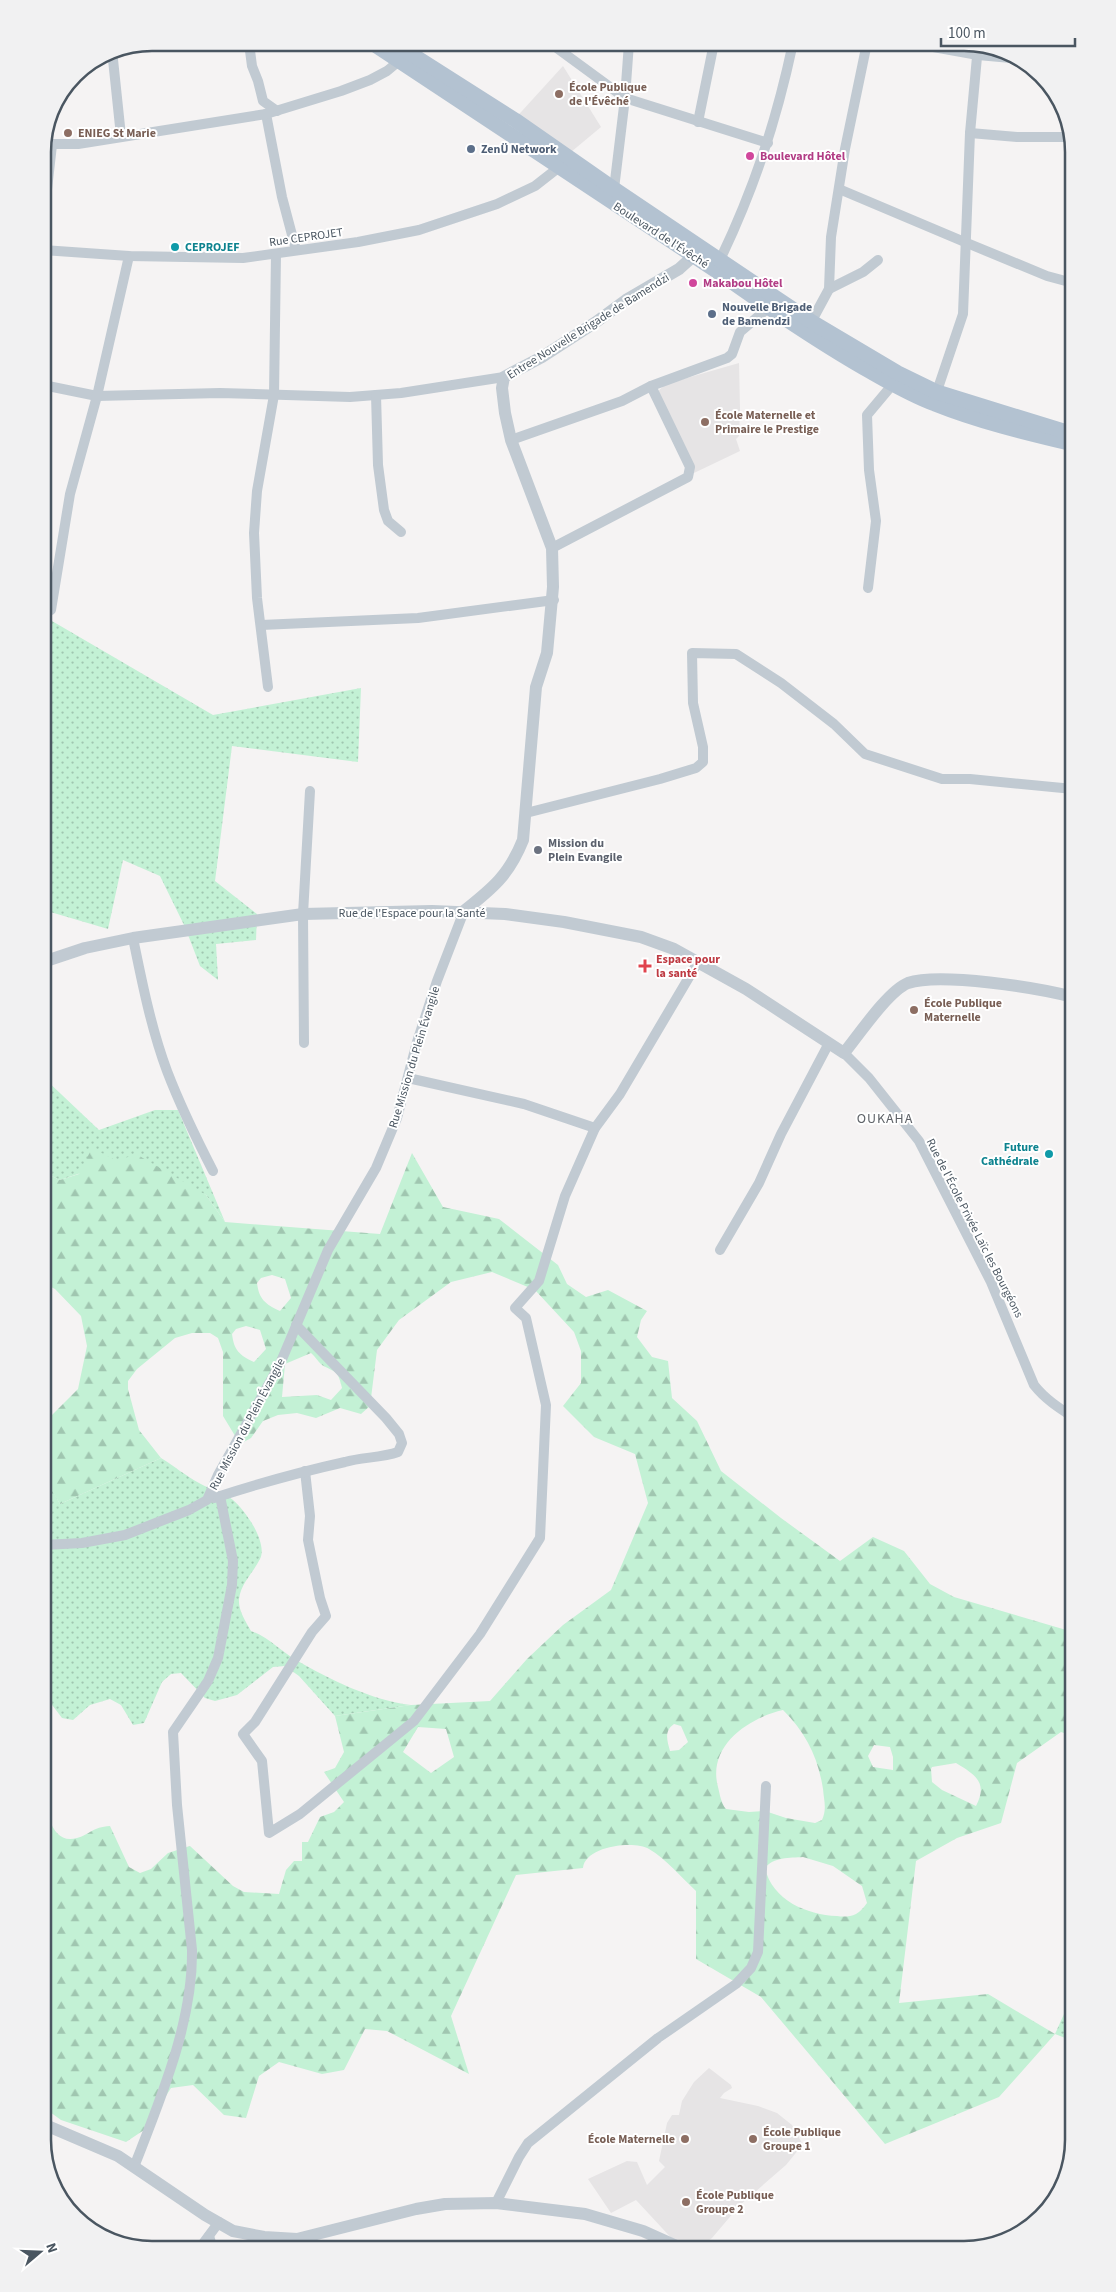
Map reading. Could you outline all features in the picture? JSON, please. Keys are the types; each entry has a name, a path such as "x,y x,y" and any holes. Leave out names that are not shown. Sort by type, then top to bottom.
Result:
{"main road":[{"name":"Boulevard de l'Évêché","path":"384,51 562,162 893,384 935,398 1014,430 1065,442"},
{"name":"Boulevard de l'Évêché","path":"407,51 515,120 562,162 614,189 698,252"},
{"name":"Boulevard de l'Évêché","path":"718,265 768,308 898,373 935,398 1065,432"}],"street":[{"path":"250,51 252,66 263,101 276,111"},
{"path":"561,51 625,98 768,143"},
{"path":"614,189 628,51"},
{"path":"698,122 712,51"},
{"path":"718,265 744,208 768,143 791,51"},
{"path":"808,327 829,289 831,237 865,51"},
{"path":"935,398 963,314 970,133 978,52"},
{"path":"113,60 121,136"},
{"path":"51,145 78,144 121,136 239,120 266,114 370,80 387,71 399,61"},
{"path":"266,114 282,197 296,250"},
{"path":"970,133 1017,137 1064,137"},
{"name":"Rue CEPROJET","path":"51,251 200,259 243,258 358,242 419,230 497,204 535,186 562,162"},
{"path":"839,189 1047,276 1065,281"},
{"name":"Entree Nouvelle Brigade de Bamendzi","path":"552,548 511,440 503,396 504,377 574,337 626,300 679,269 698,252"},
{"path":"268,687 257,598 254,533 257,492 274,394 276,254"},
{"path":"51,604 70,494 97,396 129,256"},
{"path":"829,289 863,272 878,260"},
{"path":"511,440 622,401 650,386 727,358 732,354 740,332 768,308"},
{"path":"51,387 97,396 220,393 341,397 376,395 504,377"},
{"path":"868,588 876,521 869,470 867,416 893,384"},
{"path":"552,548 688,477 690,467 650,386"},
{"path":"376,395 378,465 384,510 388,521 401,532"},
{"name":"Rue Mission du Plein Évangile","path":"51,1545 82,1543 125,1535 190,1510 207,1500 218,1475 280,1364 328,1250 376,1168 398,1118 437,981 464,911 481,897 513,863 523,840 536,687 546,653 554,600 552,548"},
{"path":"261,625 418,618 554,600"},
{"path":"526,813 696,768 702,762 703,747 693,703 692,653 736,654 781,683 834,724 865,754 942,779 970,779 1065,788"},
{"path":"304,1044 303,914 310,791"},
{"name":"Rue de l'Espace pour la Santé","path":"51,959 84,948 133,938 303,914 464,911 564,922 641,937 674,949 746,990 844,1053"},
{"path":"133,938 144,990 166,1070 190,1126 213,1171"},
{"path":"305,1471 310,1516 308,1540 320,1598 326,1616 312,1632 255,1722 243,1734 262,1761 269,1834 300,1814 414,1722 480,1634 540,1538 546,1405 526,1318 515,1308 539,1280 565,1196 595,1128 620,1094 698,962"},
{"path":"844,1053 892,994 907,984 928,980 962,981 1043,989 1065,995"},
{"path":"720,1250 759,1183 781,1134 829,1043"},
{"name":"Rue de l'École Privée Laïc les Bourgéons","path":"844,1053 869,1078 918,1142 991,1282 1034,1385 1051,1402 1065,1411"},
{"path":"408,1078 524,1104 595,1128"},
{"path":"207,1500 305,1471 398,1452 402,1443 399,1434 386,1418 296,1325"},
{"path":"134,2167 164,2089 179,2034 192,1971 192,1950 177,1805 173,1732 208,1681 218,1658 232,1585 232,1561 220,1496"},
{"path":"496,2203 518,2157 528,2143 658,2038 730,1990 751,1968 758,1952 766,1786"},
{"path":"51,2128 118,2156 233,2231 264,2237 297,2239 416,2209 445,2204 496,2203 585,2214 643,2231 665,2241"},
{"path":"205,2241 219,2222"},
{"path":"208,2236 210,2241"}],"shaded area":[{"name":"École Publique de l'Évêché","path":"563,66 601,127 565,157 512,122"},
{"name":"École Maternelle et Primaire le Prestige","path":"739,363 739,436 736,439 740,451 694,473 657,392 666,384"},
{"path":"709,2068 731,2085 732,2088 720,2098 758,2106 777,2113 792,2125 802,2143 786,2165 740,2205 712,2238 708,2241 674,2241 636,2200 611,2213 588,2179 627,2161 637,2162 647,2185 665,2167 659,2161 667,2123 672,2115 679,2115 682,2101 694,2082"}],"green space":[{"path":"52,621 213,715 361,688 358,762 232,746 215,881 257,914 256,940 216,944 218,980 200,966 185,927 160,876 123,860 108,929 51,912"},
{"path":"51,1085 99,1130 155,1110 178,1110 225,1222 206,1195 117,1161 60,1180 51,1176"},
{"path":"92,1148 117,1161 136,1154 206,1195 225,1222 380,1234 412,1153 443,1207 499,1219 558,1265 567,1284 586,1297 608,1290 647,1311 641,1320 637,1337 652,1357 668,1361 672,1398 697,1421 721,1471 781,1518 840,1561 873,1537 904,1551 930,1584 954,1597 1065,1630 1065,1733 1061,1732 1017,1763 1001,1823 957,1838 916,1861 899,2003 988,1994 1055,2034 999,2097 885,2144 761,1997 696,1959 696,1891 667,1863 649,1849 642,1846 622,1845 592,1854 586,1860 583,1868 516,1875 451,2016 469,2074 387,2031 365,2029 344,2070 322,2074 279,2062 259,2076 246,2118 224,2115 193,2085 171,2088 144,2130 126,2142 61,2120 51,2113 51,1823 55,1831 68,1839 77,1838 95,1829 110,1826 129,1867 140,1873 151,1869 168,1853 190,1846 233,1886 244,1892 279,1894 286,1870 294,1861 302,1861 302,1842 308,1842 320,1817 334,1812 344,1802 324,1772 335,1768 344,1752 335,1716 411,1705 490,1701 527,1659 563,1625 611,1590 648,1503 635,1454 594,1437 563,1406 581,1383 581,1351 574,1332 535,1290 492,1272 451,1282 399,1320 377,1350 370,1406 361,1414 340,1408 316,1418 297,1413 278,1415 263,1421 251,1438 240,1444 223,1416 223,1352 218,1338 210,1333 192,1333 175,1338 137,1369 128,1381 128,1389 139,1430 161,1458 60,1504 51,1489 51,1416 78,1389 87,1346 81,1316 51,1287 51,1176 60,1180 79,1174","holes":["272,1275 285,1279 291,1298 280,1311 270,1306 261,1297 257,1283 261,1278","246,1326 260,1330 266,1349 254,1362 238,1351 234,1344 232,1334 236,1329","311,1353 322,1365 336,1373 342,1388 331,1400 317,1395 282,1397 285,1364","783,1710 810,1746 818,1766 823,1789 825,1805 822,1820 815,1823 786,1818 765,1811 749,1812 726,1809 724,1807 719,1793 716,1772 719,1759 733,1736 744,1727 770,1714","674,1724 681,1726 688,1742 679,1750 670,1751 667,1739","418,1727 446,1729 454,1757 431,1773 403,1752","874,1745 890,1747 893,1757 893,1770 873,1767 868,1756","956,1763 974,1776 978,1780 981,1791 976,1806 942,1790 932,1782 932,1767","803,1857 833,1866 862,1886 867,1903 857,1913 844,1917 814,1913 792,1904 775,1889 765,1868 768,1864 777,1860"]},
{"path":"161,1458 194,1480 229,1497 244,1512 254,1528 262,1552 260,1559 242,1588 239,1599 241,1612 251,1631 296,1660 337,1682 381,1699 411,1705 335,1716 299,1676 285,1666 273,1667 237,1695 215,1701 205,1698 181,1673 171,1674 162,1682 144,1723 133,1725 121,1705 110,1699 90,1705 73,1720 62,1718 51,1704 51,1488 60,1504"},
{"path":"1065,2012 1065,2038 1055,2034"}],"place":[{"name":"École Publique de l'Évêché","path":"559,94"},
{"name":"ENIEG St Marie","path":"68,133"},
{"name":"ZenÜ Network","path":"471,149"},
{"name":"Boulevard Hôtel","path":"750,156"},
{"name":"CEPROJEF","path":"175,247"},
{"name":"Makabou Hôtel","path":"693,283"},
{"name":"Nouvelle Brigade de Bamendzi","path":"712,314"},
{"name":"École Maternelle et Primaire le Prestige","path":"705,422"},
{"name":"Mission du Plein Evangile","path":"538,850"},
{"name":"Espace pour la santé","path":"645,966"},
{"name":"École Publique Maternelle","path":"914,1010"},
{"name":"Future Cathédrale","path":"1049,1154"},
{"name":"École Maternelle","path":"685,2139"},
{"name":"École Publique Groupe 1","path":"753,2139"},
{"name":"École Publique Groupe 2","path":"686,2202"}],"district":[{"name":"OUKAHA","path":"885,1118"}]}
